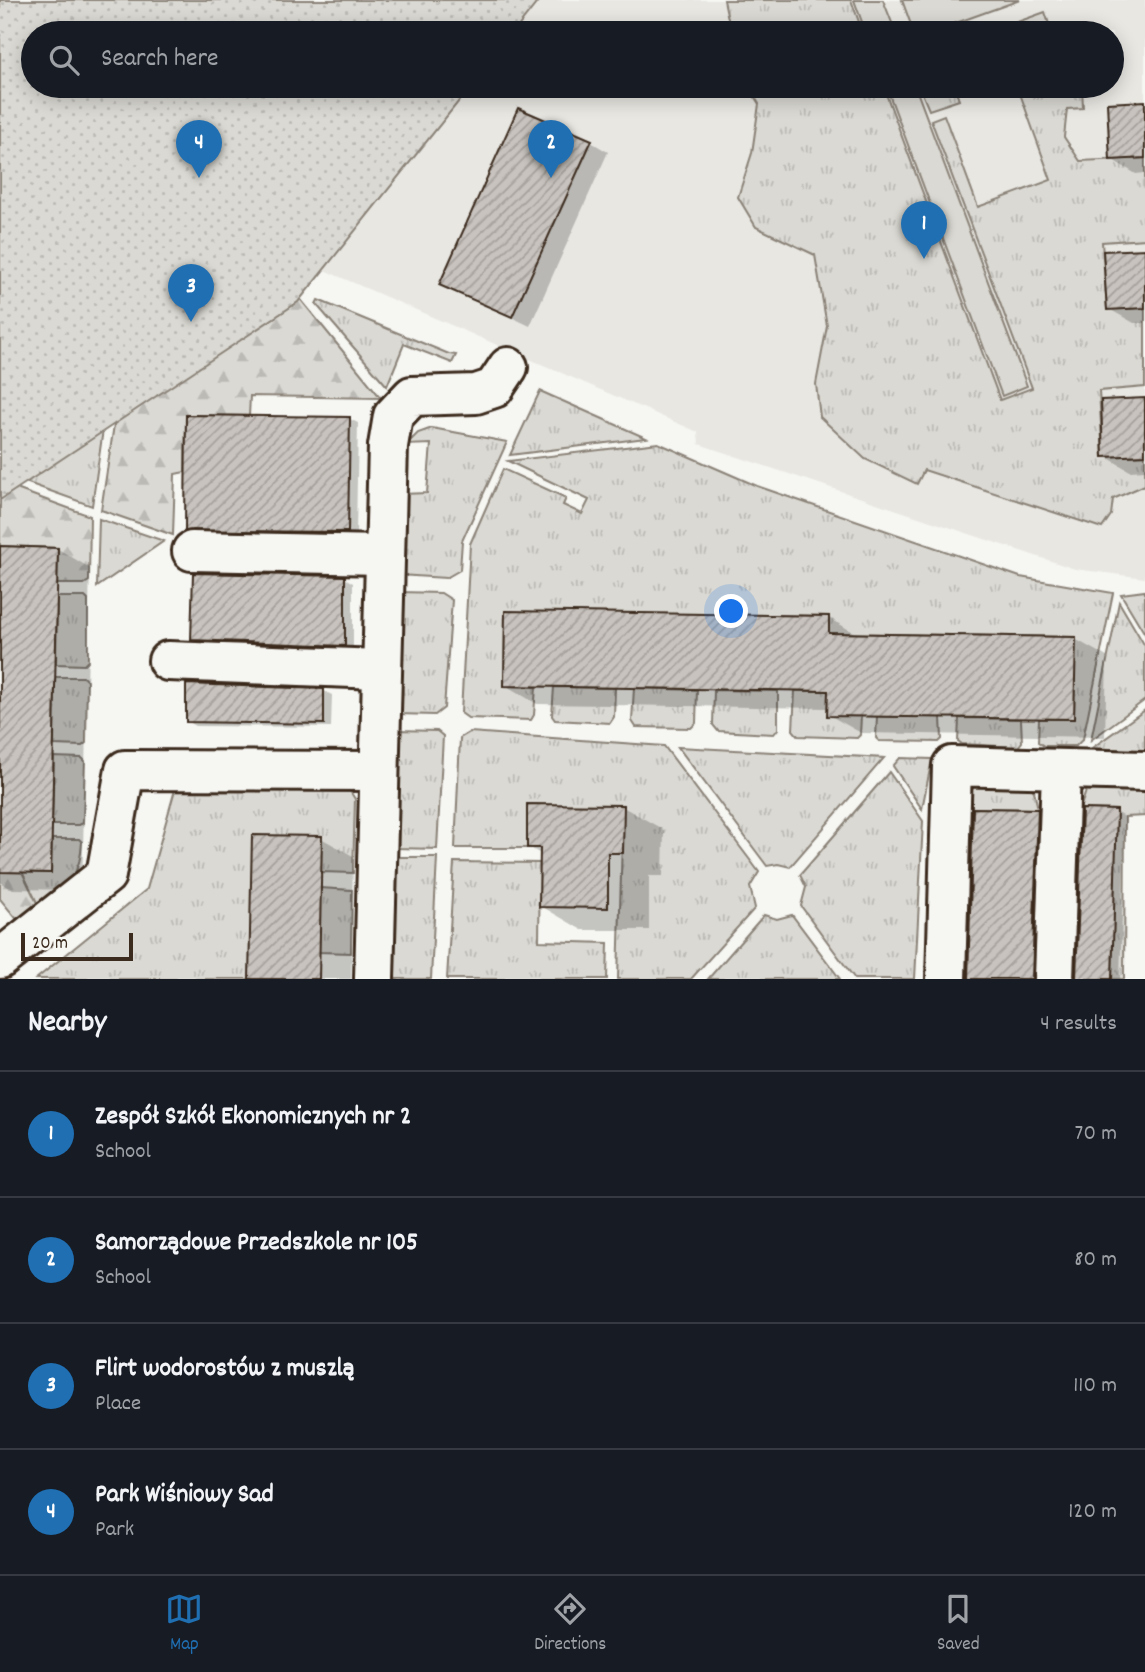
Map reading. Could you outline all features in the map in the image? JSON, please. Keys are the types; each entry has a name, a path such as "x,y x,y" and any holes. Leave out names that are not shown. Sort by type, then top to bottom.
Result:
{"street":[{"path":"374,979 383,555 388,446 393,416 412,396 476,394 494,388 508,367"},
{"path":"192,551 383,555"},
{"path":"168,661 380,669"},
{"path":"946,979 952,766 1145,771"},
{"path":"1054,979 1061,770"},
{"path":"0,959 106,874 125,771 378,771"}],"shaded area":[{"path":"539,0 1145,0 1145,578 1075,569 699,444 698,432 324,270 461,98 1124,98 1124,21 522,21"}],"green space":[{"path":"0,0 539,0 522,21 21,21 21,98 461,98 298,302 0,500"},
{"path":"724,0 851,0 859,21 728,21"},
{"path":"854,0 883,0 891,21 862,21"},
{"path":"902,0 1020,0 961,21 910,21"},
{"path":"1045,12 1048,21 1020,21"},
{"path":"755,98 887,98 1000,400 1032,388 931,120 944,115 978,207 1051,180 1022,98 1083,98 1083,108 1067,109 1064,137 1080,161 1145,158 1145,239 1102,242 1107,309 1145,308 1145,387 1099,391 1103,457 1145,455 1145,485 1113,499 1111,515 1102,528 924,470 917,484 865,459 820,417 816,384 827,326 815,255 756,227 738,197 752,153 759,104"},
{"path":"890,98 919,98 1027,386 1002,396"},
{"path":"924,98 958,98 959,100 929,110"},
{"path":"293,290 381,398 250,396 249,416 186,415 185,472 175,474 173,535 101,510 126,346"},
{"path":"318,300 456,355 452,363 404,344 387,386 316,304"},
{"path":"114,353 92,506 0,473"},
{"path":"540,391 646,438 510,455"},
{"path":"432,428 507,442 462,541 460,570 446,578 399,575 402,494 427,493 431,444 406,445 418,433"},
{"path":"658,443 757,486 1020,577 1113,593 1083,739 1076,746 1044,746 1038,742 1039,719 1074,719 1075,637 829,633 829,616 505,612 504,686 536,687 534,715 531,720 468,718 461,713 470,544 503,469 566,498 563,505 582,514 589,500 508,461"},
{"path":"0,483 90,516 89,581 84,584 57,584 58,548 0,546"},
{"path":"99,519 164,541 97,587"},
{"path":"1145,591 1145,634 1121,594"},
{"path":"400,592 441,593 452,600 444,708 435,715 398,714"},
{"path":"57,597 85,597 88,600 88,661 84,665 56,664"},
{"path":"1119,602 1145,646 1145,700 1091,740"},
{"path":"55,677 83,677 87,681 86,743 82,746 54,745"},
{"path":"554,687 615,688 614,717 610,723 555,720 552,716"},
{"path":"634,688 697,690 696,723 691,728 636,727 632,721"},
{"path":"714,690 778,691 778,729 774,734 718,731 713,725"},
{"path":"795,691 828,691 828,716 861,716 860,735 857,738 798,736 793,730"},
{"path":"1145,710 1145,751 1092,748"},
{"path":"877,716 941,717 942,739 939,742 879,741 876,738"},
{"path":"959,718 1021,719 1022,742 1018,747 962,744 958,741"},
{"path":"397,730 437,731 443,736 437,849 395,848"},
{"path":"470,732 664,746 759,872 750,887 755,908 691,979 618,979 623,805 527,805 527,848 455,848 460,738"},
{"path":"678,747 884,758 790,867 778,864 767,866"},
{"path":"54,757 82,758 85,761 83,823 79,825 52,825"},
{"path":"900,758 932,759 922,809 893,766"},
{"path":"889,772 923,821 915,979 855,979 801,906 806,887 800,875"},
{"path":"178,779 348,788 355,799 353,873 321,872 249,979 36,979 147,889"},
{"path":"977,782 1027,783 1034,791 1038,809 971,808 972,790"},
{"path":"1087,788 1145,789 1145,816 1125,817 1124,979 1112,979 1116,810 1080,809"},
{"path":"52,839 79,839 82,842 81,855 70,880 39,907 22,872 51,873"},
{"path":"395,857 437,857 431,979 395,979"},
{"path":"454,862 540,863 539,941 608,943 607,979 447,979"},
{"path":"0,872 22,872 39,907 19,922 0,899"},
{"path":"320,888 352,890 351,953 319,952"},
{"path":"764,915 777,919 792,915 840,979 708,979"}],"building":[{"path":"1145,101 1145,158 1110,160 1107,103"},
{"path":"518,108 592,140 512,317 439,285"},
{"path":"1145,249 1145,308 1107,310 1103,251"},
{"path":"1145,398 1145,455 1103,457 1101,400"},
{"path":"186,415 350,417 348,532 185,531"},
{"path":"0,546 58,548 51,873 0,872"},
{"path":"193,573 345,576 345,646 191,640"},
{"path":"505,611 829,616 829,633 1076,637 1074,719 827,716 828,691 504,686"},
{"path":"186,684 324,689 324,724 186,722"},
{"path":"527,804 624,805 623,853 608,853 608,908 539,907 540,848 527,848"},
{"path":"973,808 1038,809 1032,979 968,979"},
{"path":"1082,809 1117,810 1112,979 1076,979"},
{"path":"252,835 322,836 319,979 249,979"}],"place":[{"name":"Park Wiśniowy Sad","path":"199,178"},
{"name":"Samorządowe Przedszkole nr 105","path":"551,178"},
{"name":"Zespół Szkół Ekonomicznych nr 2","path":"924,259"},
{"name":"Flirt wodorostów z muszlą","path":"191,322"}]}
